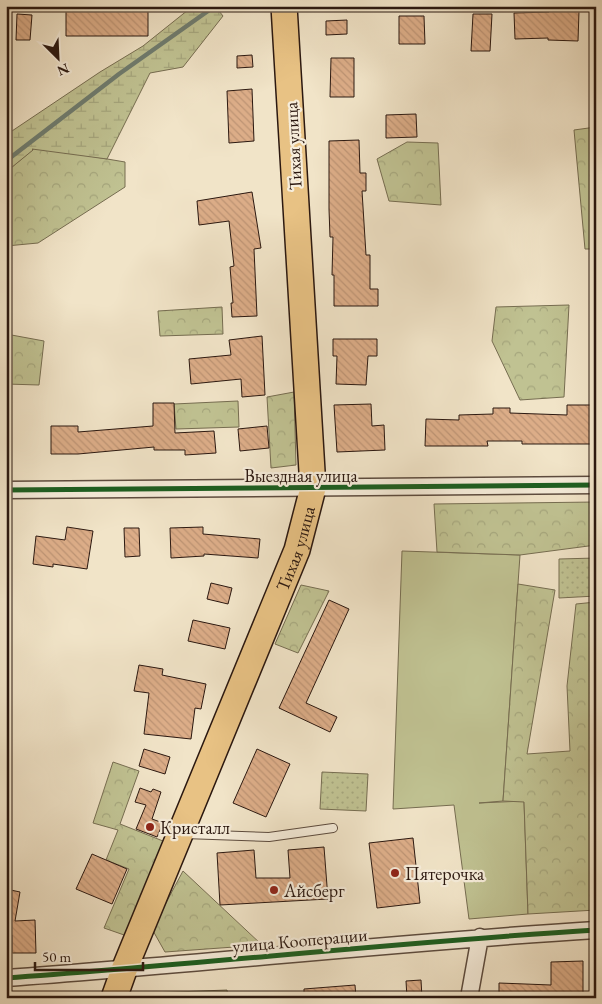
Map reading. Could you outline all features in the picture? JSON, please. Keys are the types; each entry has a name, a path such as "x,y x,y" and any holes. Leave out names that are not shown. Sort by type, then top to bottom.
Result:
{"main road":[{"name":"Тихая улица","path":"114,998 297,550 313,488 284,6"}],"street":[{"name":"Выездная улица","path":"6,490 596,485"},
{"name":"улица Кооперации","path":"6,978 124,970 480,937 596,930"},
{"path":"468,998 480,937"}],"lane":[{"path":"180,834 269,837 333,828"}],"green space":[{"path":"193,6 215,6 223,16 183,67 150,73 107,159 32,149 6,172 6,135 100,72 143,46"},
{"path":"596,127 596,249 585,249 574,130"},
{"path":"407,142 438,143 441,205 389,201 377,159"},
{"path":"36,147 125,162 125,187 38,243 6,246 6,172"},
{"path":"569,305 564,397 520,400 492,341 496,307"},
{"path":"222,307 223,334 160,336 158,311"},
{"path":"6,334 44,341 39,385 6,384"},
{"path":"294,392 296,465 271,468 267,397"},
{"path":"238,401 239,427 176,429 174,404"},
{"path":"596,502 596,545 520,555 437,552 434,504"},
{"path":"402,551 520,555 503,801 479,803 524,801 528,914 469,919 454,805 393,809"},
{"path":"596,558 596,596 559,598 559,559"},
{"path":"518,584 555,590 527,754 570,751 567,686 576,604 596,602 596,910 528,914 524,802 503,801"},
{"path":"301,585 329,591 298,653 275,644"},
{"path":"113,762 139,771 120,824 163,841 127,936 104,928 129,869 106,860 118,830 93,823"},
{"path":"322,772 368,774 366,811 320,809"},
{"path":"183,871 262,945 165,952 152,929"},
{"path":"227,990 228,998 147,998 150,993"}],"building":[{"path":"66,8 148,8 148,36 66,36"},
{"path":"549,10 579,11 578,41 548,40 548,38 515,39 514,13 549,12"},
{"path":"17,14 32,15 30,40 16,40"},
{"path":"473,14 492,14 490,51 471,51"},
{"path":"399,16 424,16 425,44 399,44"},
{"path":"347,20 347,34 326,35 326,21"},
{"path":"252,55 253,67 237,68 237,56"},
{"path":"331,58 354,58 354,97 330,97"},
{"path":"252,89 254,141 229,143 227,91"},
{"path":"416,114 417,137 386,138 386,115"},
{"path":"359,140 360,173 366,173 366,191 362,191 366,255 370,255 370,289 378,289 378,306 334,306 334,275 332,275 333,237 330,237 329,209 329,141"},
{"path":"252,192 261,248 254,249 257,316 232,317 231,303 233,303 230,267 234,266 229,221 199,225 197,201"},
{"path":"262,336 265,395 242,397 241,379 191,384 189,359 231,355 229,340"},
{"path":"333,339 377,339 377,356 368,356 366,385 336,384 337,356 333,356"},
{"path":"153,403 174,403 175,433 214,431 216,453 185,455 185,450 154,450 154,447 78,454 51,454 51,426 78,426 78,432 153,426"},
{"path":"371,404 372,426 384,425 385,450 337,452 334,405"},
{"path":"567,405 596,405 596,444 522,444 522,441 487,441 488,446 425,446 426,419 459,420 459,415 493,414 493,408 510,408 510,413 567,415"},
{"path":"267,426 269,448 240,451 238,429"},
{"path":"67,527 93,531 87,569 53,564 53,567 33,564 36,536 65,540"},
{"path":"203,527 203,534 260,539 258,558 204,554 204,556 171,558 170,528"},
{"path":"124,528 139,528 140,556 125,557"},
{"path":"211,583 232,588 228,604 207,599"},
{"path":"329,600 349,609 306,703 337,717 330,732 279,708"},
{"path":"193,620 230,628 225,649 188,641"},
{"path":"139,665 163,669 162,675 206,684 201,709 195,708 191,739 144,734 149,693 134,691"},
{"path":"144,749 170,757 165,774 139,766"},
{"path":"257,749 290,764 266,817 233,803"},
{"path":"140,788 151,792 153,789 161,792 152,819 163,823 157,837 136,829 146,805 135,802"},
{"name":"Пятерочка","path":"413,838 420,903 377,908 369,843"},
{"path":"324,847 328,899 220,905 217,853 254,850 256,878 290,878 288,850"},
{"path":"92,854 127,869 112,904 76,889"},
{"path":"6,889 20,892 15,921 35,920 36,953 12,953 12,935 6,935"},
{"path":"583,961 583,995 538,995 538,998 499,998 499,983 551,985 551,962"},
{"path":"421,980 422,998 407,998 406,981"},
{"path":"355,985 356,998 304,998 304,989"}],"waterway":[{"path":"6,161 119,74 215,6"}],"cycle path":[{"path":"6,490 596,485"},
{"path":"6,978 596,930"}],"place":[{"name":"Кристалл","path":"150,827"},
{"name":"Пятерочка","path":"395,873"},
{"name":"Айсберг","path":"274,890"}]}
